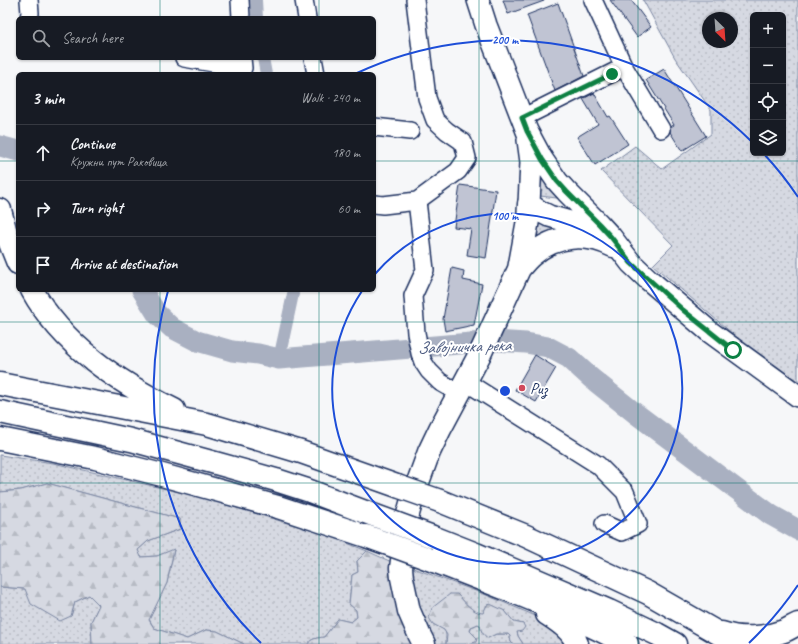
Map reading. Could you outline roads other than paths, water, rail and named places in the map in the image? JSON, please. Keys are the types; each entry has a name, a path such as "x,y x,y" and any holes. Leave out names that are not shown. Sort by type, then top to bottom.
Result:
{"highway":[{"path":"424,644 409,611 402,578 401,568 408,514 429,452 480,354 518,269 530,204"},
{"path":"0,210 6,233 16,258"},
{"path":"518,269 539,250 559,240 569,238 588,238 613,246"},
{"path":"33,292 61,331 77,347 100,366 151,399 207,424"},
{"path":"0,384 207,424 301,452 440,501 526,536 648,593 737,644"},
{"path":"0,412 131,440 301,488 476,554 609,611 675,644"},
{"path":"0,439 95,458 162,475 278,508 366,536 429,559 563,612 627,644"},
{"path":"512,592 558,622 571,633 577,644"},
{"path":"710,628 728,635 747,637 766,636 784,631 798,624"}],"main road":[{"path":"478,0 486,25 525,124 542,159 557,181 611,237 631,263"},
{"path":"525,124 531,162 530,204"},
{"path":"530,204 543,200 563,202 574,205 585,211"},
{"path":"530,204 549,216 588,227 604,238 677,305 710,332 798,396"}],"street":[{"path":"29,0 29,16"},
{"path":"240,0 241,16"},
{"path":"304,0 307,16"},
{"path":"376,204 383,205 417,201 458,171 467,158 463,142 447,131 435,120 427,98 415,0"},
{"path":"593,0 624,67 661,129"},
{"path":"196,60 243,68 242,60"},
{"path":"313,60 316,72"},
{"path":"525,124 624,67"},
{"path":"376,127 410,131"},
{"path":"417,201 425,270 413,296 416,333 423,362 429,371 440,382 462,388 598,465 624,492 638,524 622,532 604,524"}],"waterway":[{"path":"256,0 257,16"},
{"path":"263,60 266,72"},
{"name":"Завојничка река","path":"0,146 16,150"},
{"name":"Завојничка река","path":"143,292 157,314 172,328 197,341 232,351 258,354 279,359 495,341 526,343 548,347 569,358 591,378 635,413 771,515 798,530"},
{"path":"279,359 293,294"}],"place":[{"name":"Риз","path":"522,388"}]}
